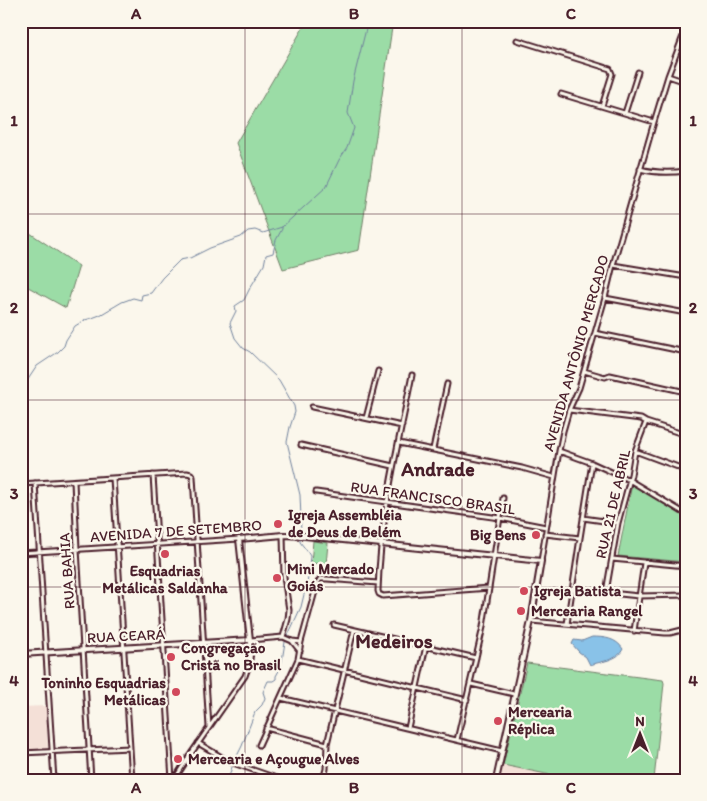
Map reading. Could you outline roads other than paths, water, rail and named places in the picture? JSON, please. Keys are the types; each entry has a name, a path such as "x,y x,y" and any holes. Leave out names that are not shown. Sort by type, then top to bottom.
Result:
{"street":[{"name":"AVENIDA ANTÔNIO MERCADO","path":"496,780 531,621 554,477 569,410 579,388 668,76 686,28"},
{"path":"517,40 610,69 612,74 602,106"},
{"path":"625,113 638,72"},
{"path":"668,76 686,82"},
{"path":"561,94 654,122"},
{"path":"640,169 651,172 686,171"},
{"path":"613,265 686,277"},
{"path":"605,298 686,313"},
{"path":"594,333 686,352"},
{"path":"366,418 378,371"},
{"path":"584,371 685,392 686,381"},
{"path":"412,375 393,466 380,544 379,594 382,596 489,588"},
{"path":"433,449 446,384"},
{"path":"312,407 402,426"},
{"path":"569,410 641,419 686,435"},
{"name":"RUA 21 DE ABRIL","path":"606,592 618,523 635,451 646,422"},
{"path":"399,443 522,468 554,477"},
{"path":"301,445 393,466"},
{"path":"559,451 629,480 686,514"},
{"path":"635,451 678,467 686,473"},
{"path":"567,624 592,464"},
{"path":"21,484 191,474 210,727"},
{"path":"153,475 173,780"},
{"path":"114,478 132,780"},
{"name":"RUA BAHIA","path":"74,480 91,780"},
{"path":"35,483 54,780"},
{"name":"RUA FRANCISCO BRASIL","path":"316,492 500,518 546,528"},
{"path":"457,740 483,628 503,498"},
{"path":"583,518 618,523"},
{"path":"544,534 580,538"},
{"path":"284,535 284,577 289,610 284,637"},
{"name":"AVENIDA 7 DE SETEMBRO","path":"21,553 284,535 540,561"},
{"path":"173,780 245,676 249,664 251,652 239,539"},
{"path":"612,559 686,566"},
{"path":"634,631 644,562"},
{"path":"259,746 298,659 301,642 320,579 378,583"},
{"path":"572,589 640,596 686,595"},
{"path":"531,621 670,633 686,629"},
{"path":"334,625 476,658"},
{"path":"323,780 326,769 327,744 354,630"},
{"name":"RUA CEARÁ","path":"21,654 284,637 301,642"},
{"path":"292,640 300,651"},
{"path":"408,728 426,646"},
{"path":"298,659 467,700"},
{"path":"470,684 514,694"},
{"path":"281,698 502,751"},
{"path":"266,728 327,744"},
{"path":"198,743 234,763 282,780"},
{"path":"21,753 130,748"}],"water":[{"path":"592,637 613,640 623,649 621,653 609,660 590,665 586,657 572,644 574,640 582,641"}],"waterway":[{"path":"21,390 37,366 64,346 75,326 100,315 122,302 133,298 141,300 142,295 151,293 162,278 180,260 190,258 210,248 241,237 248,231 255,230 263,233 282,227 326,187 347,148 354,128 348,113 353,81 368,21"},
{"path":"235,760 255,712 262,705 265,698 263,692 268,681 276,679 281,667 285,642 301,607 308,578 310,556 300,542 300,495 287,442 295,412 294,406 279,380 250,352 243,348 235,338 230,323 236,311 235,306 244,300 264,265 266,255 273,253 282,227"},
{"path":"228,780 232,767"}],"place":[{"name":"Igreja Assembléia de Deus de Belém","path":"278,524"},
{"name":"Big Bens","path":"536,535"},
{"name":"Esquadrias Metálicas Saldanha","path":"165,554"},
{"name":"Mini Mercado Goiás","path":"277,578"},
{"name":"Igreja Batista","path":"524,591"},
{"name":"Mercearia Rangel","path":"521,611"},
{"name":"Congregação Cristã no Brasil","path":"171,657"},
{"name":"Toninho Esquadrias Metálicas","path":"176,692"},
{"name":"Mercearia Réplica","path":"498,721"},
{"name":"Mercearia e Açougue Alves","path":"178,759"}],"district":[{"name":"Andrade","path":"438,469"},
{"name":"Medeiros","path":"394,641"}]}
